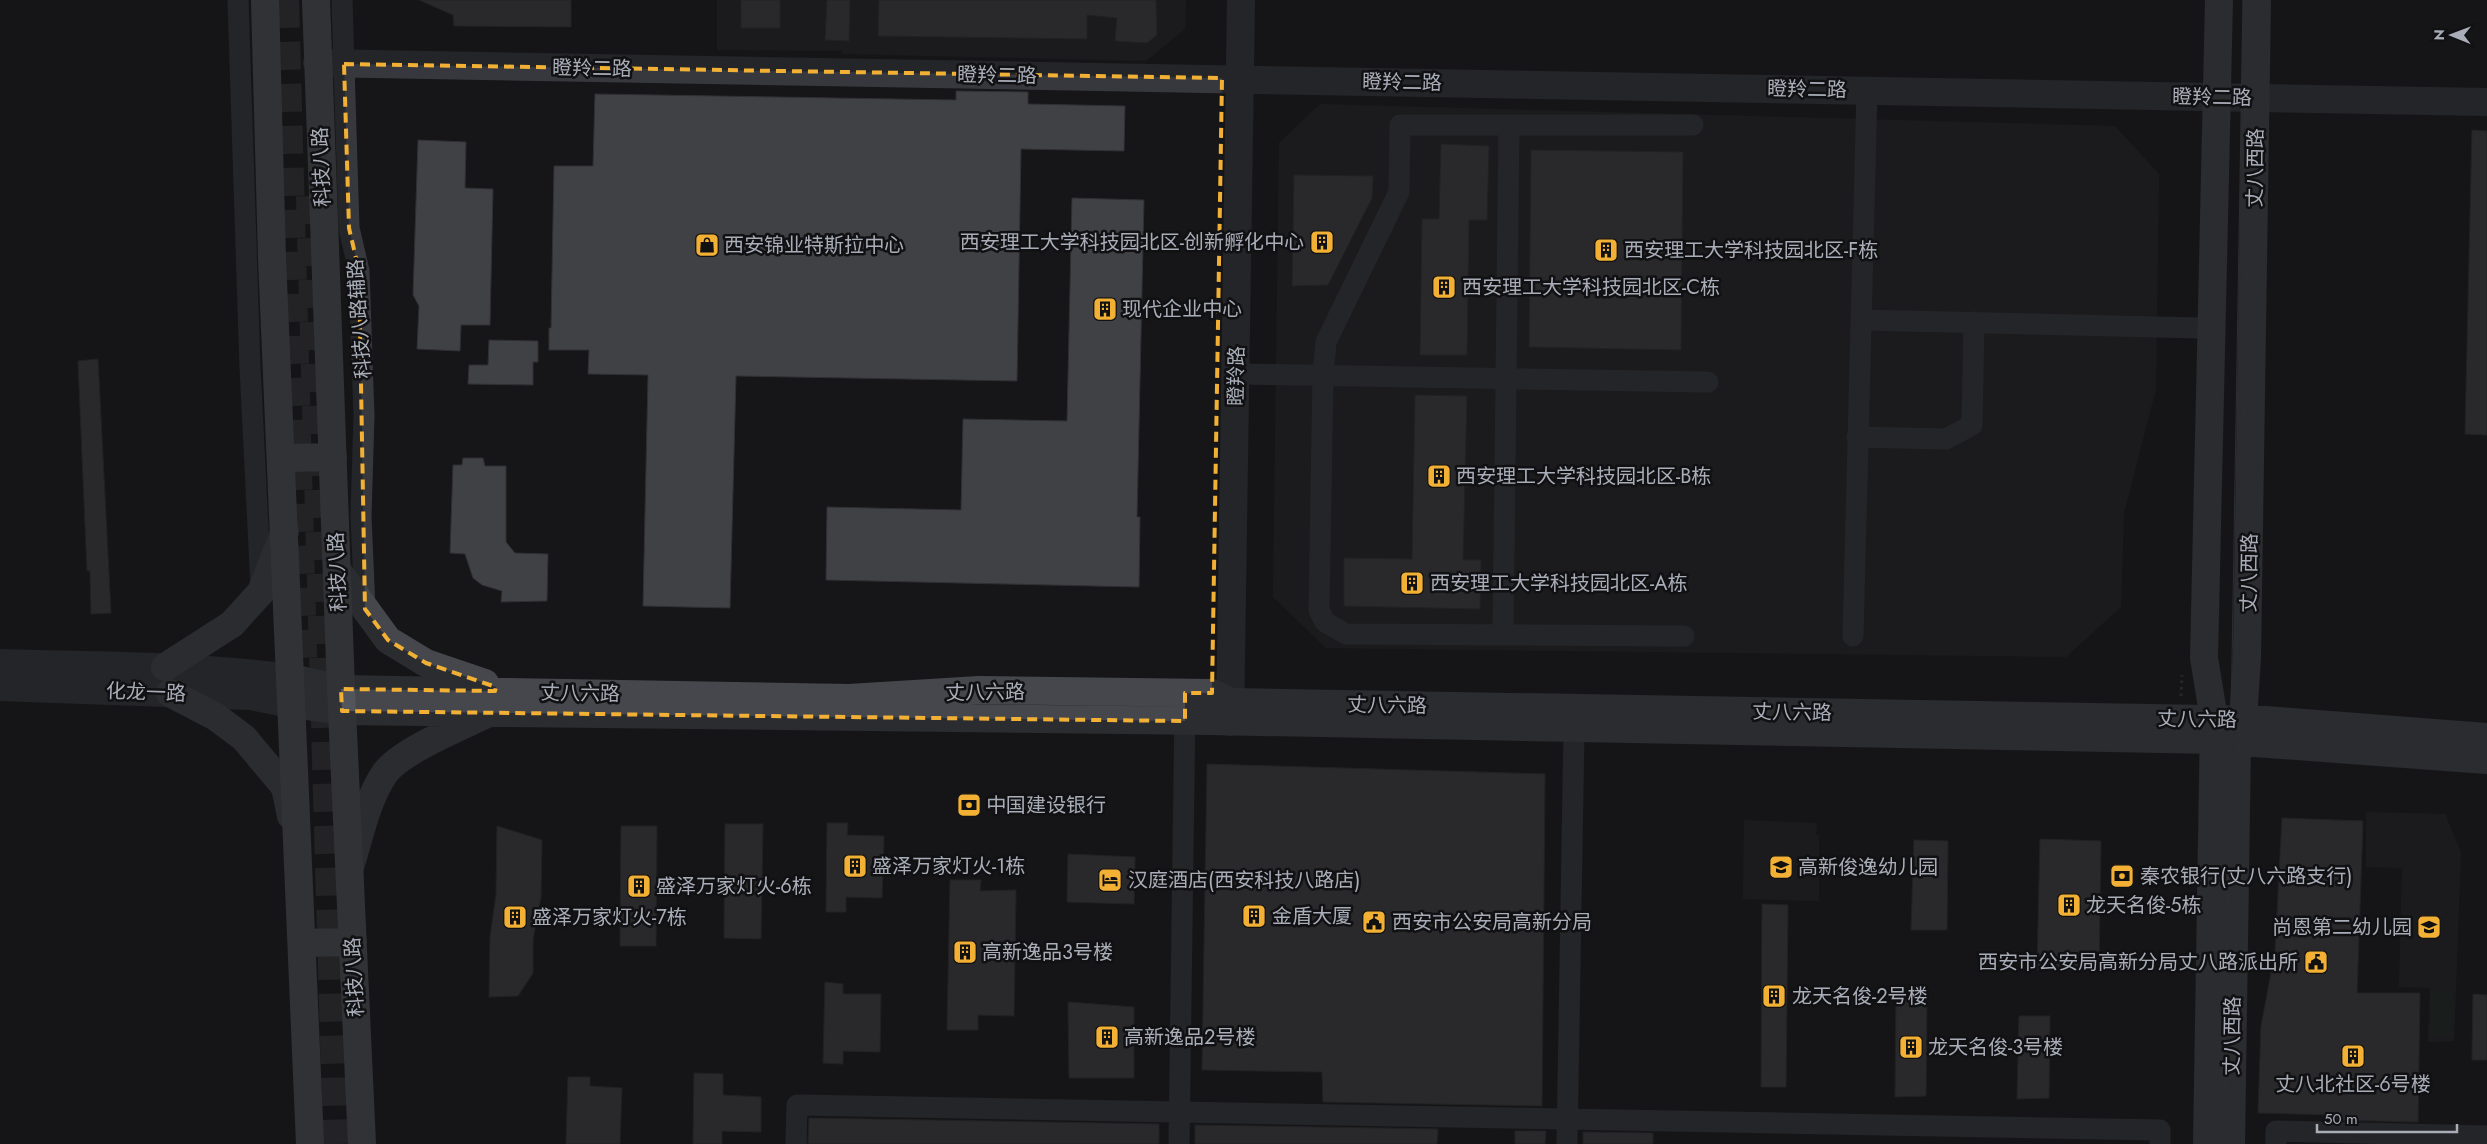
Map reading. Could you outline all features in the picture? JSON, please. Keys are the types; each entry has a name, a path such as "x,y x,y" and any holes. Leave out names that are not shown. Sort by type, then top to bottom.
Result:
{"main road":[{"path":"265,0 272,258 310,1144"},
{"name":"科技八路","path":"316,0 342,700 362,1144"},
{"name":"丈八西路","path":"2219,0 2204,658 2227,730 2231,1144"},
{"name":"丈八西路","path":"2207,1144 2227,730 2247,657 2257,0"},
{"path":"281,458 333,457"},
{"path":"285,531 261,592 232,624 167,680 244,738 268,765 285,787 298,849"},
{"path":"337,570 388,640 426,663 510,692"},
{"name":"丈八六路","path":"342,700 510,692 849,698 979,690 1185,693 1214,712 1574,729 2227,730 2487,760"},
{"name":"丈八六路","path":"291,691 342,700 489,713 1214,712 2227,730 2487,737"},
{"path":"350,868 372,795 386,771 416,749 489,713"},
{"path":"302,943 353,942"}],"street":[{"path":"238,0 250,368 261,592"},
{"name":"科技八路辅路","path":"342,0 349,228 359,271 364,416 361,516 365,609"},
{"name":"瞪羚路","path":"1214,712 1236,374 1231,78 1223,0"},
{"name":"瞪羚路","path":"1214,712 1231,78 1241,0"},
{"name":"瞪羚二路","path":"317,63 2487,102"},
{"path":"1853,636 1867,91"},
{"path":"1684,636 1346,634 1325,622 1319,610 1322,375 1326,342 1399,192 1400,125 1693,125"},
{"path":"1503,635 1510,125"},
{"path":"1861,320 2200,328"},
{"path":"1857,437 1946,439 1972,425 1974,322"},
{"path":"1236,374 1708,382"},
{"name":"化龙一路","path":"0,663 167,680"},
{"name":"化龙一路","path":"0,687 167,680 250,673 291,691"},
{"path":"1179,1144 1180,1112 1214,712"},
{"path":"1567,1144 1574,729"},
{"path":"796,1144 797,1106 2160,1130 2160,1144"},
{"path":"2276,1144 2276,1131 2487,1136"}],"highlighted area":[{"path":"344,64 1222,78 1212,693 1185,693 1185,721 342,711 341,689 495,691 496,687 426,663 388,640 365,609 359,271 349,228"}],"shaded area":[{"path":"717,0 1186,0 1185,29 1146,61 842,54 842,51 717,50"},
{"path":"1320,104 2115,126 2159,174 2156,389 2124,513 2121,607 2066,657 1326,648 1273,597 1279,143"},
{"name":"尚恩第二幼儿园","path":"2366,812 2445,814 2461,852 2454,1041 2428,1042 2430,988 2399,987 2402,868 2366,867"},
{"name":"高新俊逸幼儿园","path":"1744,820 1817,823 1816,835 1819,835 1819,901 1743,899"},
{"path":"2431,992 2453,993 2452,1035 2430,1035"}],"building":[{"path":"419,0 571,0 571,27 454,26 453,15"},
{"path":"741,0 780,0 780,28 741,28"},
{"path":"827,0 850,0 849,41 825,40"},
{"path":"879,0 1156,0 1157,35 1147,43 1115,41 1117,18 1087,15 1087,39 878,36"},
{"path":"956,91 1028,92 1028,104 1125,106 1124,151 1021,149 1017,381 736,376 730,608 643,606 648,375 588,374 589,350 549,350 554,166 593,166 595,94 956,100"},
{"path":"2472,130 2487,131 2487,435 2465,434"},
{"path":"418,140 466,142 465,188 493,189 490,325 461,325 460,351 417,349 419,306 413,295"},
{"name":"西安理工大学科技园北区-C栋","path":"1441,144 1489,146 1487,220 1469,220 1467,355 1420,355 1422,219 1439,219"},
{"name":"西安理工大学科技园北区-F栋","path":"1531,150 1683,152 1681,350 1529,347"},
{"name":"西安理工大学科技园北区-创新孵化中心","path":"1294,175 1373,176 1372,198 1328,285 1292,286"},
{"name":"现代企业中心","path":"1072,198 1144,200 1137,517 1140,517 1139,587 826,580 827,507 961,510 963,419 1067,421"},
{"path":"489,340 538,341 538,362 533,362 533,385 468,384 469,365 488,365"},
{"path":"98,359 111,613 91,614 90,571 87,571 78,361"},
{"path":"1415,395 1467,396 1463,560 1481,560 1480,609 1344,606 1344,558 1412,559"},
{"path":"463,458 483,458 485,466 506,466 506,542 515,553 548,554 547,601 501,602 502,591 482,585 473,578 465,554 450,553 453,465 462,465"},
{"name":"西安市公安局高新分局","path":"1207,764 1545,774 1542,1106 1323,1102 1322,1072 1202,1070"},
{"name":"西安市公安局高新分局丈八路派出所","path":"2282,818 2363,821 2357,993 2420,993 2418,1122 2336,1120 2336,1115 2258,1113 2261,1026 2275,952"},
{"name":"盛泽万家灯火-1栋","path":"827,823 848,823 847,835 884,836 882,898 846,897 846,912 826,912"},
{"path":"725,824 763,824 761,939 724,938"},
{"name":"盛泽万家灯火-7栋","path":"497,826 542,840 541,897 533,939 533,973 518,996 489,997 490,937 496,895"},
{"name":"盛泽万家灯火-6栋","path":"621,826 657,826 656,946 620,946"},
{"name":"龙天名俊-5栋","path":"2040,839 2101,841 2099,971 2037,970"},
{"path":"1914,840 1948,841 1947,930 1911,930"},
{"path":"1068,854 1135,857 1134,904 1067,902"},
{"name":"高新逸品3号楼","path":"950,880 981,880 980,891 1016,890 1014,1016 978,1015 978,1030 947,1030"},
{"name":"龙天名俊-2号楼","path":"1762,904 1788,905 1786,1087 1761,1087"},
{"path":"825,982 843,984 843,994 881,994 880,1052 843,1051 843,1064 823,1063"},
{"path":"2473,994 2487,995 2487,1060 2472,1060"},
{"name":"龙天名俊-3号楼","path":"1896,997 1927,997 1926,1096 1895,1097"},
{"name":"高新逸品2号楼","path":"1068,1002 1134,1007 1134,1078 1069,1078"},
{"path":"2019,1016 2050,1016 2049,1098 2017,1099"},
{"path":"694,1073 723,1074 723,1095 761,1097 761,1132 722,1131 722,1144 693,1144"},
{"path":"568,1077 590,1077 590,1086 622,1088 620,1144 566,1144"},
{"path":"809,1118 1159,1124 1159,1144 808,1144"},
{"path":"1195,1125 1438,1129 1437,1144 1195,1144"},
{"path":"1515,1131 1546,1131 1545,1144 1515,1144"},
{"path":"1583,1132 1653,1133 1653,1144 1583,1144"}],"tunnel":[{"path":"285,0 304,691"},
{"path":"310,196 337,1144"}],"tram line":[{"path":"2224,1144 2243,0"},
{"path":"2233,1144 2247,212"}],"place":[{"name":"西安理工大学科技园北区-创新孵化中心","path":"1322,242"},
{"name":"西安锦业特斯拉中心","path":"707,245"},
{"name":"西安理工大学科技园北区-F栋","path":"1606,250"},
{"name":"西安理工大学科技园北区-C栋","path":"1444,287"},
{"name":"现代企业中心","path":"1105,309"},
{"name":"西安理工大学科技园北区-B栋","path":"1439,476"},
{"name":"西安理工大学科技园北区-A栋","path":"1412,583"},
{"name":"中国建设银行","path":"969,805"},
{"name":"盛泽万家灯火-1栋","path":"855,866"},
{"name":"高新俊逸幼儿园","path":"1781,867"},
{"name":"秦农银行(丈八六路支行)","path":"2122,876"},
{"name":"汉庭酒店(西安科技八路店)","path":"1110,880"},
{"name":"盛泽万家灯火-6栋","path":"639,886"},
{"name":"龙天名俊-5栋","path":"2069,905"},
{"name":"金盾大厦","path":"1254,916"},
{"name":"盛泽万家灯火-7栋","path":"515,917"},
{"name":"西安市公安局高新分局","path":"1374,922"},
{"name":"尚恩第二幼儿园","path":"2429,927"},
{"name":"高新逸品3号楼","path":"965,952"},
{"name":"西安市公安局高新分局丈八路派出所","path":"2316,962"},
{"name":"龙天名俊-2号楼","path":"1774,996"},
{"name":"高新逸品2号楼","path":"1107,1037"},
{"name":"龙天名俊-3号楼","path":"1911,1047"},
{"name":"丈八北社区-6号楼","path":"2353,1056"}]}
